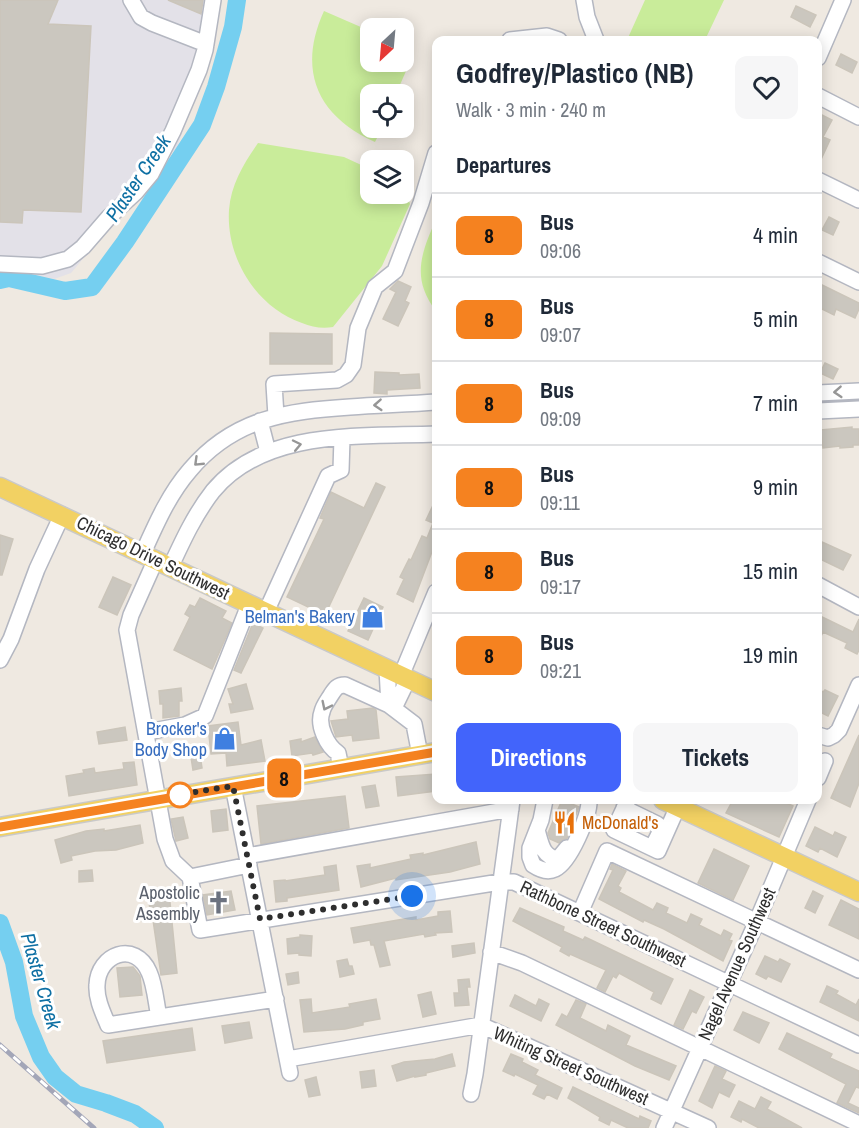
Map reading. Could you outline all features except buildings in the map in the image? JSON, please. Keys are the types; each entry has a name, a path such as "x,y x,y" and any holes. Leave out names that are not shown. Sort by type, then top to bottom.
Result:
{"main road":[{"name":"Chicago Drive Southwest","path":"0,487 432,690"},
{"path":"0,827 428,754"},
{"path":"673,804 859,892"}],"street":[{"path":"131,0 141,17 206,44"},
{"path":"0,264 42,266 68,259 83,247 151,174 173,131 199,70 213,0"},
{"path":"584,0 587,17 594,36"},
{"path":"822,49 843,0"},
{"path":"822,98 859,117"},
{"path":"276,416 274,384 337,380 346,375 353,365 358,328 375,287 395,272 432,166"},
{"path":"822,182 859,200"},
{"path":"822,263 859,282"},
{"path":"822,393 859,391"},
{"path":"432,402 305,410 260,421 232,434 213,447 190,470 168,500 157,560 131,615 127,630 169,853 177,867 190,877 248,861 512,804 471,1094"},
{"path":"822,411 859,409"},
{"path":"260,421 268,452"},
{"path":"157,560 196,516 215,489 242,465 268,452 292,445 342,438 432,434"},
{"path":"147,732 185,725 205,716 222,668 258,609 328,476 341,470 342,438"},
{"path":"0,660 11,639 37,569 62,515"},
{"path":"822,587 859,607"},
{"path":"391,706 399,675 432,601"},
{"path":"391,706 399,675"},
{"path":"341,768 338,753 329,747 321,713 336,688 341,684 391,706 414,724 428,754"},
{"path":"823,736 834,735 839,730 859,685"},
{"path":"159,1017 150,973 142,961 133,955 120,954 104,964 98,975 97,986 99,1002 108,1025 276,999 233,786"},
{"path":"544,804 529,852 531,863 541,870 555,869 571,852 590,809 589,804"},
{"path":"536,832 545,854 549,858 558,859 567,848 587,804"},
{"path":"647,846 654,843 662,828 626,804 614,830 647,846 658,851 671,804"},
{"name":"Nagel Avenue Southwest","path":"664,1128 757,921 806,804"},
{"path":"580,913 608,851 859,970"},
{"name":"Rathbone Street Southwest","path":"190,877 200,930 500,882 518,884 859,1045"},
{"path":"491,952 522,963 859,1124"},
{"name":"Whiting Street Southwest","path":"276,999 289,1066 481,1025 708,1128"}],"shaded area":[{"path":"0,0 218,0 210,60 177,147 71,273 54,279 36,275 0,274"}],"green space":[{"path":"645,0 724,0 707,36 629,36"},
{"path":"324,11 360,27 360,72 406,72 400,84 360,84 360,134 339,119 326,105 318,89 313,72 312,53"},
{"path":"258,143 344,157 360,164 360,204 410,204 382,266 333,327 313,327 286,316 258,293 239,263 229,228 229,210 232,191"},
{"path":"432,229 432,305 423,288 421,277 426,243"}],"waterway":[{"name":"Plaster Creek","path":"0,280 9,278 65,291 92,287 125,242 202,125 216,87 233,27 237,0"},
{"name":"Plaster Creek","path":"0,923 14,962 24,1016 41,1057 55,1077 76,1094 135,1114 155,1128"}],"railway":[{"path":"0,1045 94,1128"}],"bus line":[{"name":"8","path":"0,827 432,753"}],"place":[{"name":"Belman's Bakery","path":"373,617"},
{"name":"Brocker's Body Shop","path":"225,739"},
{"name":"McDonald's","path":"564,823"},
{"name":"Apostolic Assembly","path":"218,903"}],"route":[{"path":"180,795 177,795 233,786 260,919 412,896"}]}
